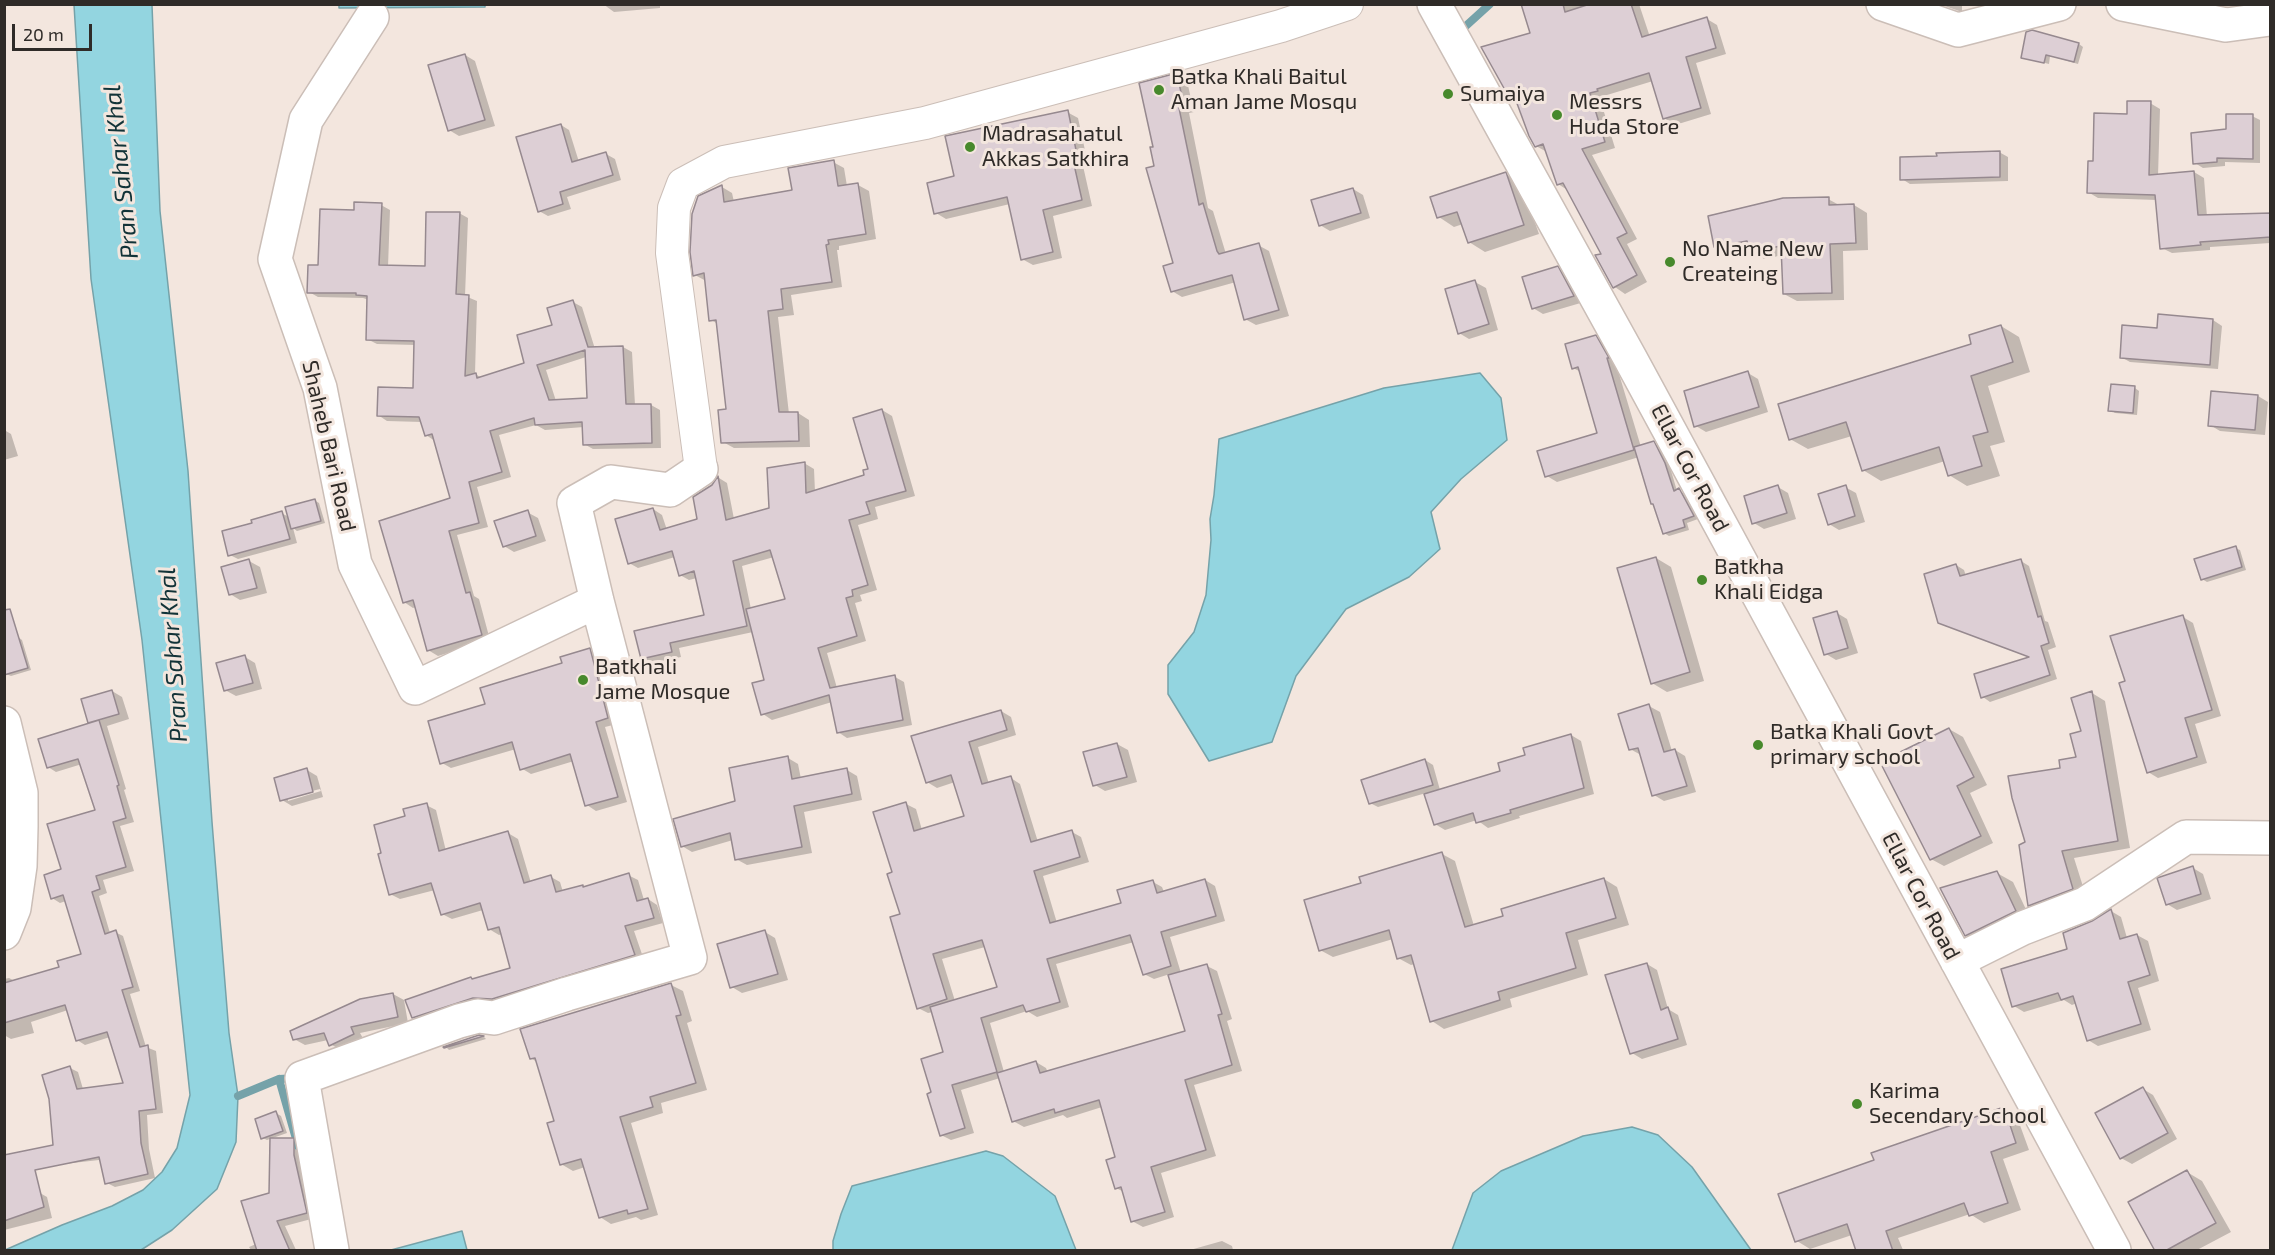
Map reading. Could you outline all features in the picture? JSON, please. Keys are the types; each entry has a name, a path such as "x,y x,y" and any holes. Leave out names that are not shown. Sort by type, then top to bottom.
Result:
{"street":[{"path":"332,1251 302,1078 459,1021 478,1016 494,1018 690,958 597,601 574,503 611,482 670,490 701,469 672,253 674,208 683,184 724,162 925,123 1269,30 1347,4"},
{"name":"Ellar Cor Road","path":"1434,4 1630,358 2114,1251"},
{"path":"1882,4 1958,30 2059,4"},
{"path":"2123,4 2226,25 2271,19"},
{"name":"Shaheb Bari Road","path":"372,17 306,120 275,259 320,388 355,564 415,687 597,601"},
{"path":"4,723 21,793 20,866 14,908 4,933"},
{"path":"1957,961 2023,928 2085,904 2186,837 2271,838"}],"water":[{"path":"485,4 485,7 339,8 339,5"},
{"name":"Pran Sahar Khal","path":"74,5 152,5 160,211 188,471 212,822 229,1033 238,1096 236,1142 217,1189 172,1230 141,1250 5,1250 112,1206 143,1190 162,1172 177,1148 190,1095 142,640 91,279"},
{"path":"1480,373 1501,398 1507,440 1461,479 1431,512 1440,549 1409,577 1346,609 1296,676 1272,742 1209,761 1168,694 1168,665 1194,632 1206,595 1211,540 1210,519 1219,439 1384,388"},
{"path":"1632,1127 1658,1135 1692,1167 1751,1250 1452,1250 1473,1193 1501,1171 1583,1136"},
{"path":"986,1151 1003,1156 1055,1196 1076,1250 833,1250 833,1241 841,1214 852,1186"},
{"path":"462,1231 467,1250 391,1250"}],"building":[{"path":"1521,4 1563,4 1565,12 1590,4 1631,4 1642,37 1707,17 1716,48 1686,57 1701,108 1663,119 1649,73 1590,93 1605,142 1582,149 1627,233 1617,238 1637,275 1613,288 1595,255 1601,254 1563,183 1557,185 1543,144 1535,147 1515,98 1510,99 1481,47 1530,33"},
{"path":"2032,30 2079,43 2074,62 2046,55 2044,63 2021,58 2026,32"},
{"path":"465,54 485,120 448,131 428,65"},
{"path":"1177,73 1184,107 1179,108 1199,205 1203,203 1217,251 1219,254 1259,243 1279,310 1244,320 1232,275 1171,292 1163,266 1173,263 1146,168 1154,166 1150,147 1153,147 1139,83"},
{"path":"2127,101 2151,101 2149,175 2194,171 2198,215 2271,213 2271,237 2200,242 2201,245 2160,249 2155,195 2087,193 2088,161 2093,161 2094,113 2127,114"},
{"path":"1068,110 1076,150 1071,151 1082,200 1043,210 1053,252 1021,260 1007,197 934,214 927,183 954,176 945,136"},
{"path":"2226,114 2253,114 2253,159 2217,158 2217,162 2193,164 2191,133 2226,129"},
{"path":"561,124 572,162 606,152 613,175 560,192 563,204 538,212 516,137"},
{"path":"2000,151 2000,177 1900,180 1900,157 1937,156 1936,153"},
{"path":"834,160 838,186 858,183 866,234 828,240 829,244 826,245 832,282 781,289 783,309 768,311 779,412 798,412 799,441 721,443 718,410 726,409 716,320 709,321 704,273 693,276 690,252 692,214 698,196 722,185 724,202 792,190 788,168"},
{"path":"1506,172 1524,225 1468,243 1457,212 1437,218 1430,197"},
{"path":"1353,188 1361,213 1319,226 1311,200"},
{"path":"1829,197 1829,205 1854,204 1856,243 1830,244 1832,293 1783,294 1781,246 1750,252 1747,241 1714,247 1708,216 1783,198"},
{"path":"354,202 382,203 379,265 425,266 426,212 460,212 456,294 469,295 465,376 476,373 477,378 524,363 517,335 552,325 547,308 573,300 588,347 623,346 626,404 651,404 652,443 583,445 582,422 535,425 534,418 490,431 502,472 469,482 479,523 449,531 466,593 470,592 482,635 427,651 413,600 403,603 379,521 450,498 432,434 425,436 419,417 377,416 378,387 413,388 414,341 366,340 367,296 356,295 356,293 307,293 308,265 318,265 320,209 354,210","holes":["585,350 587,398 549,400 537,365"]},
{"path":"1558,266 1574,296 1532,309 1522,277"},
{"path":"1475,280 1489,324 1458,334 1445,289"},
{"path":"2158,314 2213,319 2210,365 2120,358 2122,325 2157,328"},
{"path":"2001,325 2013,362 1971,376 1988,432 1973,436 1982,466 1948,476 1939,447 1862,471 1846,422 1789,440 1778,404 1971,344 1969,335"},
{"path":"1596,335 1609,358 1607,358 1634,450 1545,477 1537,451 1597,433 1578,367 1572,369 1565,344"},
{"path":"1748,371 1759,407 1694,427 1684,391"},
{"path":"2111,384 2135,386 2133,413 2108,411"},
{"path":"2211,391 2258,395 2255,430 2208,426"},
{"path":"882,409 906,491 866,502 870,514 849,520 868,585 852,590 853,596 846,598 857,636 818,648 830,688 895,675 903,720 837,733 829,695 761,715 752,683 764,680 746,609 785,599 770,550 733,561 747,626 670,643 672,652 641,659 634,631 704,615 694,571 679,576 672,551 628,564 615,519 653,508 660,530 697,519 693,497 712,485 718,476 726,520 769,508 767,468 805,462 806,493 864,475 863,470 868,469 853,418"},
{"path":"1654,441 1665,463 1674,491 1679,488 1694,516 1683,520 1685,527 1663,534 1653,504 1651,504 1634,447"},
{"path":"1778,485 1787,513 1752,524 1744,496"},
{"path":"1846,485 1855,516 1828,525 1818,494"},
{"path":"315,499 321,521 291,529 285,507"},
{"path":"528,510 536,536 503,547 494,521"},
{"path":"282,511 290,539 228,556 222,531 252,523 251,520"},
{"path":"2236,546 2242,567 2201,580 2194,559"},
{"path":"1656,557 1690,672 1651,684 1617,568"},
{"path":"249,559 257,588 229,595 221,567"},
{"path":"2021,559 2038,617 2041,616 2049,643 2041,646 2050,675 1981,698 1974,674 2029,657 1938,623 1924,574 1956,564 1960,576"},
{"path":"10,609 28,668 4,675 4,610"},
{"path":"1837,611 1848,648 1824,655 1813,618"},
{"path":"2183,615 2212,710 2185,718 2197,757 2147,773 2119,683 2125,681 2110,636"},
{"path":"590,648 608,718 596,722 618,797 585,806 570,754 520,770 512,742 440,764 428,721 485,704 480,688 562,663 560,657"},
{"path":"245,655 253,683 224,691 216,663"},
{"path":"112,690 119,714 88,723 81,699"},
{"path":"2092,691 2118,841 2062,851 2073,889 2028,906 2019,845 2025,842 2008,776 2060,768 2059,760 2076,757 2070,734 2081,731 2071,698"},
{"path":"1649,704 1664,752 1675,749 1687,786 1652,796 1638,748 1629,750 1618,714"},
{"path":"1001,710 1007,730 969,742 982,784 1011,776 1031,842 1072,830 1080,857 1034,871 1050,923 1121,903 1117,890 1153,880 1157,893 1205,879 1216,916 1161,932 1171,966 1143,975 1130,935 1047,959 1060,1002 1026,1012 1023,1005 981,1018 997,1072 952,1085 965,1128 940,1136 927,1094 931,1092 921,1059 943,1052 930,1007 997,987 982,940 933,954 947,999 917,1009 890,917 900,914 887,874 892,872 873,812 906,802 914,831 964,816 951,775 926,783 911,736"},
{"path":"99,720 119,785 117,786 126,818 113,822 126,867 96,876 100,889 92,892 105,934 116,930 133,987 122,990 140,1047 148,1045 156,1109 139,1111 141,1143 148,1174 105,1184 99,1157 35,1170 44,1207 4,1221 4,1155 53,1145 49,1099 42,1075 70,1066 77,1089 123,1083 107,1032 76,1041 65,1005 4,1023 4,983 59,967 57,961 81,954 63,895 51,899 44,875 61,869 47,824 95,810 78,759 47,768 38,739"},
{"path":"1949,728 1974,777 1957,786 1981,836 1930,860 1880,762"},
{"path":"1571,734 1584,788 1510,810 1511,813 1476,823 1473,813 1434,825 1424,794 1500,771 1498,763 1525,755 1523,748"},
{"path":"1117,743 1127,777 1093,786 1083,752"},
{"path":"788,756 792,779 847,768 852,794 794,806 802,847 735,860 730,833 681,847 673,819 735,801 729,768"},
{"path":"1425,759 1433,785 1369,804 1361,780"},
{"path":"307,768 313,792 280,801 274,778"},
{"path":"427,803 439,851 508,831 524,883 551,875 556,892 583,885 583,887 629,873 637,901 648,898 654,918 625,926 635,955 492,999 473,998 412,1018 405,1000 471,977 472,979 510,968 499,927 488,930 480,903 441,915 431,883 389,895 378,854 381,853 374,825 405,816 403,809"},
{"path":"1442,852 1465,927 1503,916 1501,909 1604,878 1616,918 1566,933 1576,968 1498,992 1500,1000 1430,1022 1411,955 1397,959 1389,930 1319,951 1304,900 1361,883 1359,877"},
{"path":"2193,866 2201,894 2166,905 2157,878"},
{"path":"1997,871 2016,911 1965,936 1940,888"},
{"path":"2111,909 2120,939 2137,934 2150,975 2128,982 2141,1024 2087,1041 2073,996 2061,1000 2058,993 2012,1007 2001,969 2067,949 2063,933 2092,921"},
{"path":"765,930 778,974 730,988 717,944"},
{"path":"1647,963 1661,1010 1668,1007 1678,1039 1630,1054 1605,975"},
{"path":"1207,964 1222,1014 1218,1015 1232,1065 1185,1080 1206,1150 1151,1167 1165,1212 1131,1222 1121,1187 1115,1189 1106,1160 1115,1157 1099,1100 1055,1113 1054,1109 1012,1122 997,1073 1036,1061 1040,1073 1185,1031 1168,975"},
{"path":"671,983 681,1015 676,1016 696,1083 650,1097 653,1107 620,1117 648,1209 628,1214 627,1210 599,1218 581,1159 560,1165 547,1123 554,1121 535,1058 530,1059 520,1029"},
{"path":"393,993 398,1017 351,1027 354,1034 329,1046 324,1033 293,1040 290,1031 360,999"},
{"path":"479,1035 484,1036 443,1047"},
{"path":"2143,1087 2168,1133 2120,1159 2095,1113"},
{"path":"2004,1107 2016,1143 1991,1152 2008,1203 1969,1216 1964,1203 1886,1231 1893,1251 1856,1251 1847,1224 1795,1242 1778,1194 1874,1160 1871,1153"},
{"path":"276,1111 283,1131 261,1139 255,1119"},
{"path":"270,1138 294,1138 294,1155 307,1213 277,1221 290,1251 257,1251 241,1201 269,1193"},
{"path":"2187,1170 2216,1223 2165,1251 2155,1251 2128,1202"}],"waterway":[{"path":"1457,34 1490,4"},
{"path":"279,1079 297,1078"},
{"path":"238,1096 279,1079 298,1146"}],"place":[{"name":"Batka Khali Baitul Aman Jame Mosqu","path":"1159,90"},
{"name":"Sumaiya","path":"1448,94"},
{"name":"Messrs Huda Store","path":"1557,115"},
{"name":"Madrasahatul Akkas Satkhira","path":"970,147"},
{"name":"No Name New Createing","path":"1670,262"},
{"name":"Batkha Khali Eidga","path":"1702,580"},
{"name":"Batkhali Jame Mosque","path":"583,680"},
{"name":"Batka Khali Govt primary school","path":"1758,745"},
{"name":"Karima Secendary School","path":"1857,1104"}]}
